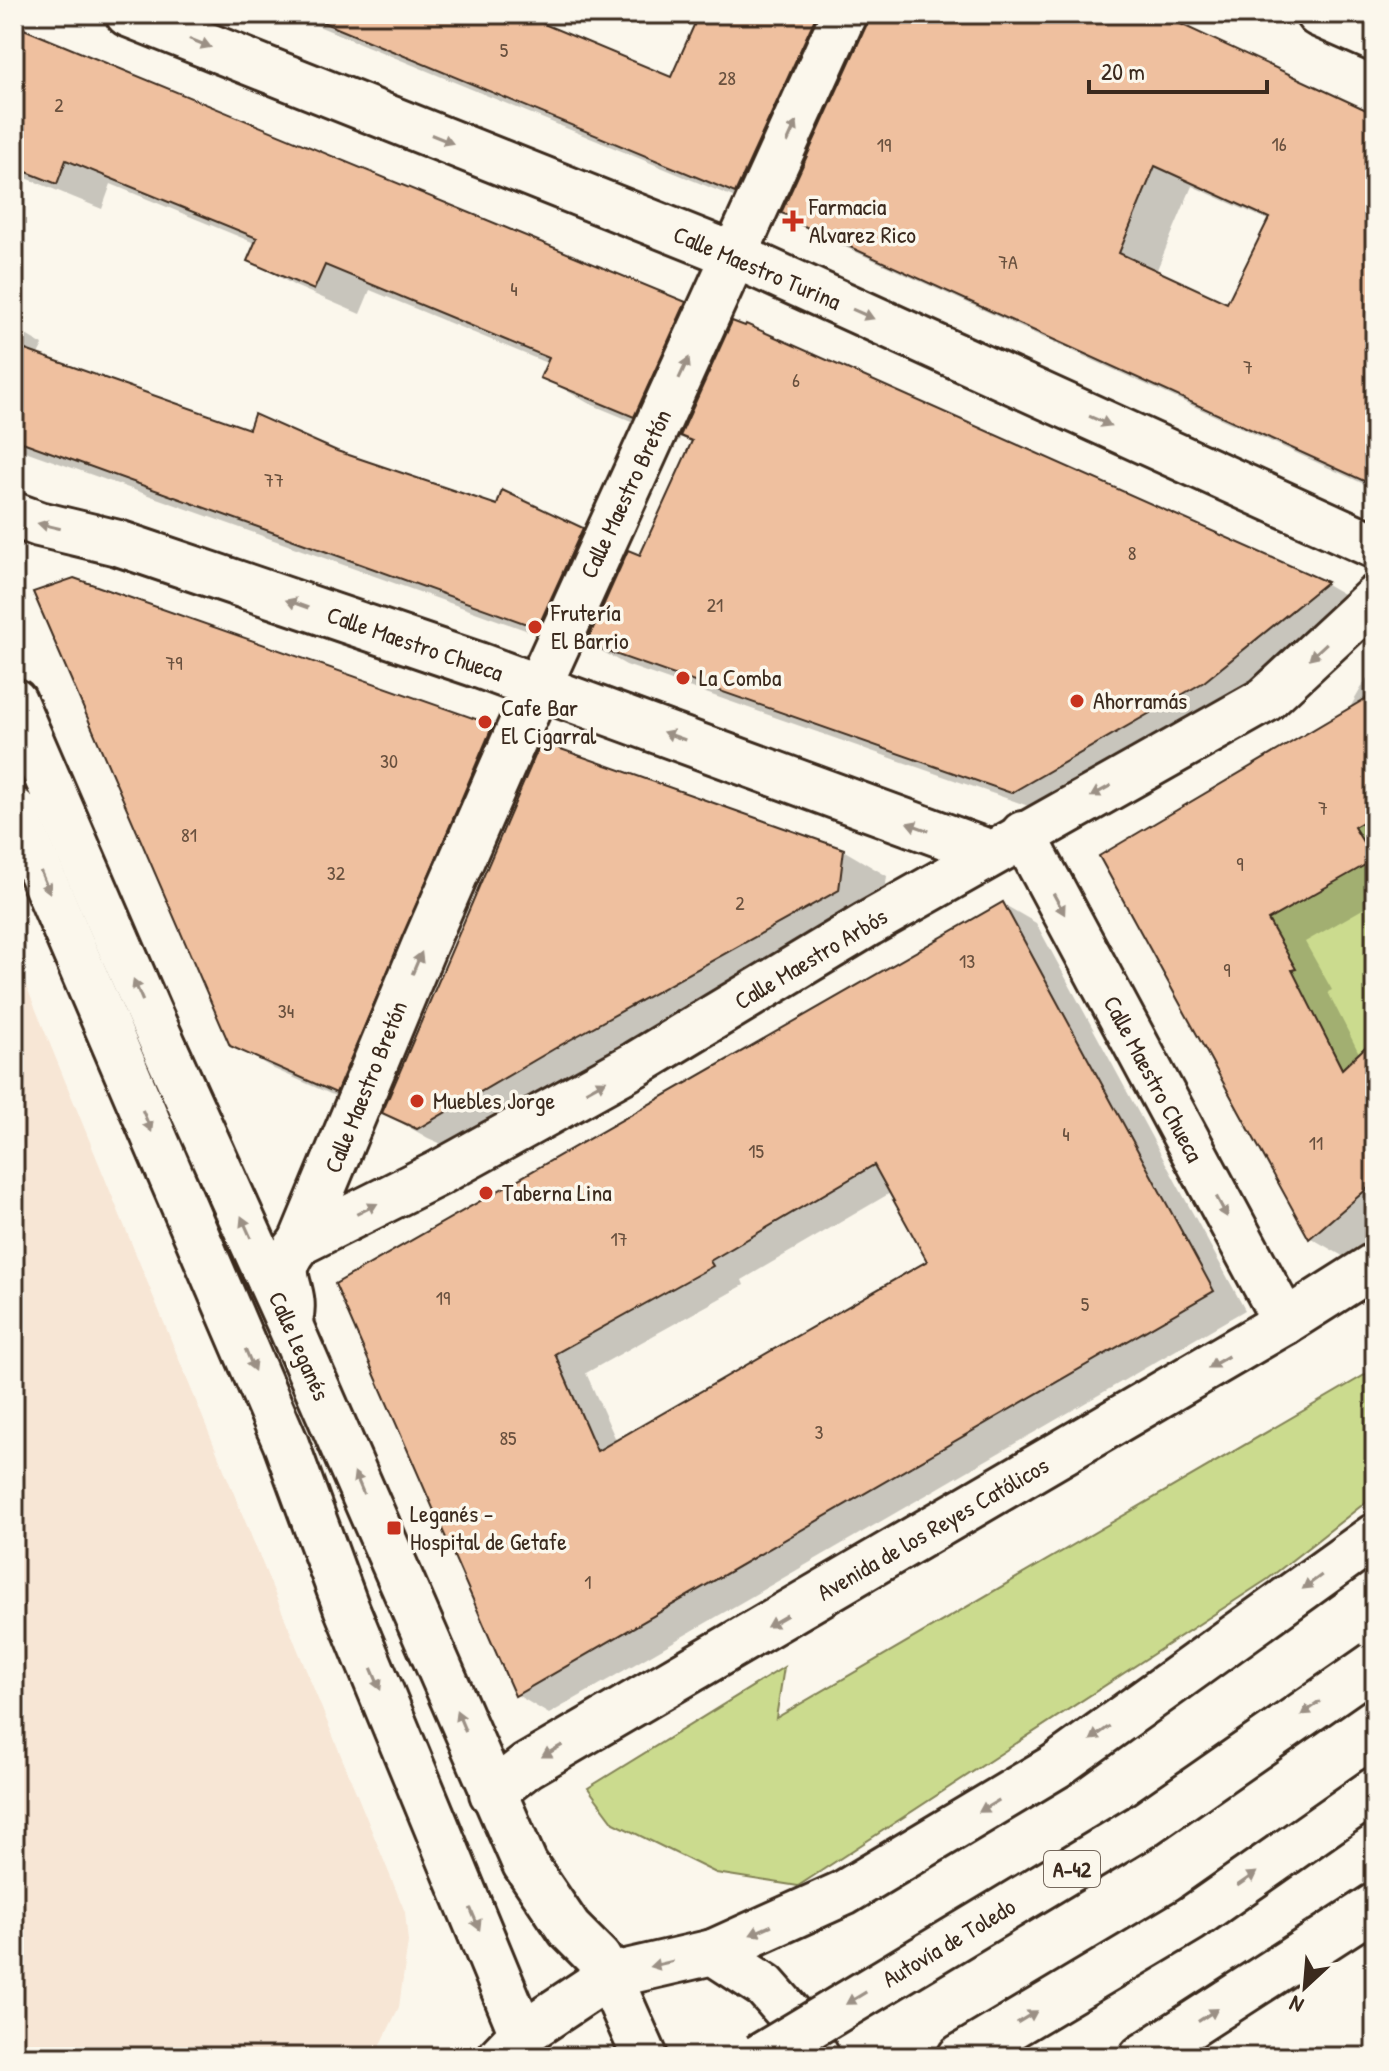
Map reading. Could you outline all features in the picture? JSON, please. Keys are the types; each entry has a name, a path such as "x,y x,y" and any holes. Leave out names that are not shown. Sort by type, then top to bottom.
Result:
{"main road":[{"name":"Calle Maestro Turina","path":"128,14 736,256 1375,546"},
{"name":"Calle Maestro Bretón","path":"301,1242 424,946 538,686 844,14"},
{"path":"1318,14 1375,39"},
{"name":"Calle Maestro Chueca","path":"14,515 118,543 1007,844 1285,1322"},
{"name":"Calle Maestro Arbós","path":"301,1242 439,1173 636,1064 1007,844 1265,700 1375,598"},
{"name":"Calle Leganés","path":"14,701 148,1011 289,1323 492,1793 535,1881 569,1929 598,1958 609,1976 645,2057"},
{"name":"Calle Leganés","path":"14,810 286,1444 518,2049 609,1976 713,1952 844,1893 1056,1766 1375,1536"},
{"path":"289,1323 294,1304 285,1267 290,1254 301,1242"},
{"name":"Avenida de los Reyes Católicos","path":"492,1793 527,1766 1285,1322 1375,1265"},
{"name":"Autovía de Toledo","path":"759,2057 1141,1827 1375,1664"},
{"path":"960,2057 1191,1919 1375,1790"},
{"path":"1142,2057 1375,1906"},
{"path":"713,1952 765,1986 794,2019 817,2057"}],"shaded area":[{"path":"14,956 405,1912 408,1942 399,2007 375,2057 14,2057"}],"green space":[{"path":"1375,815 1375,1038 1342,1069 1291,970 1295,968 1269,921 1228,899 1373,860 1354,827"},
{"path":"1375,1369 1375,1495 1268,1579 798,1886 716,1873 614,1823 588,1788 784,1667 776,1718"}],"building":[{"path":"303,14 520,14 671,77 699,14 817,14 735,193"},
{"path":"869,14 1159,14 1375,114 1375,232 1370,230 1375,486 781,213","holes":["1155,166 1269,218 1227,303 1119,253"]},
{"path":"14,25 686,302 634,417 540,378 549,358 325,265 314,290 247,261 257,238 66,160 57,184 14,167"},
{"path":"732,321 746,324 1327,582 1204,682 1011,793 586,644 628,550 640,555 692,441 680,436"},
{"path":"14,346 249,429 254,414 337,451 497,505 502,490 583,528 538,627 535,627 14,439"},
{"path":"74,578 493,725 336,1093 230,1046 33,592"},
{"path":"1375,693 1375,815 1354,827 1374,860 1268,920 1296,969 1292,970 1342,1069 1375,1038 1375,1182 1309,1239 1099,856"},
{"path":"541,742 844,849 839,890 417,1129 382,1113"},
{"path":"1003,902 1214,1291 515,1696 335,1284","holes":["874,1165 927,1261 597,1451 555,1354 713,1266 710,1261"]}],"place":[{"name":"Farmacia Alvarez Rico","path":"793,221"},
{"name":"Frutería El Barrio","path":"535,627"},
{"name":"La Comba","path":"683,678"},
{"name":"Ahorramás","path":"1077,701"},
{"name":"Cafe Bar El Cigarral","path":"485,722"},
{"name":"Muebles Jorge","path":"417,1101"},
{"name":"Taberna Lina","path":"486,1193"},
{"name":"Leganés - Hospital de Getafe","path":"394,1528"}]}
